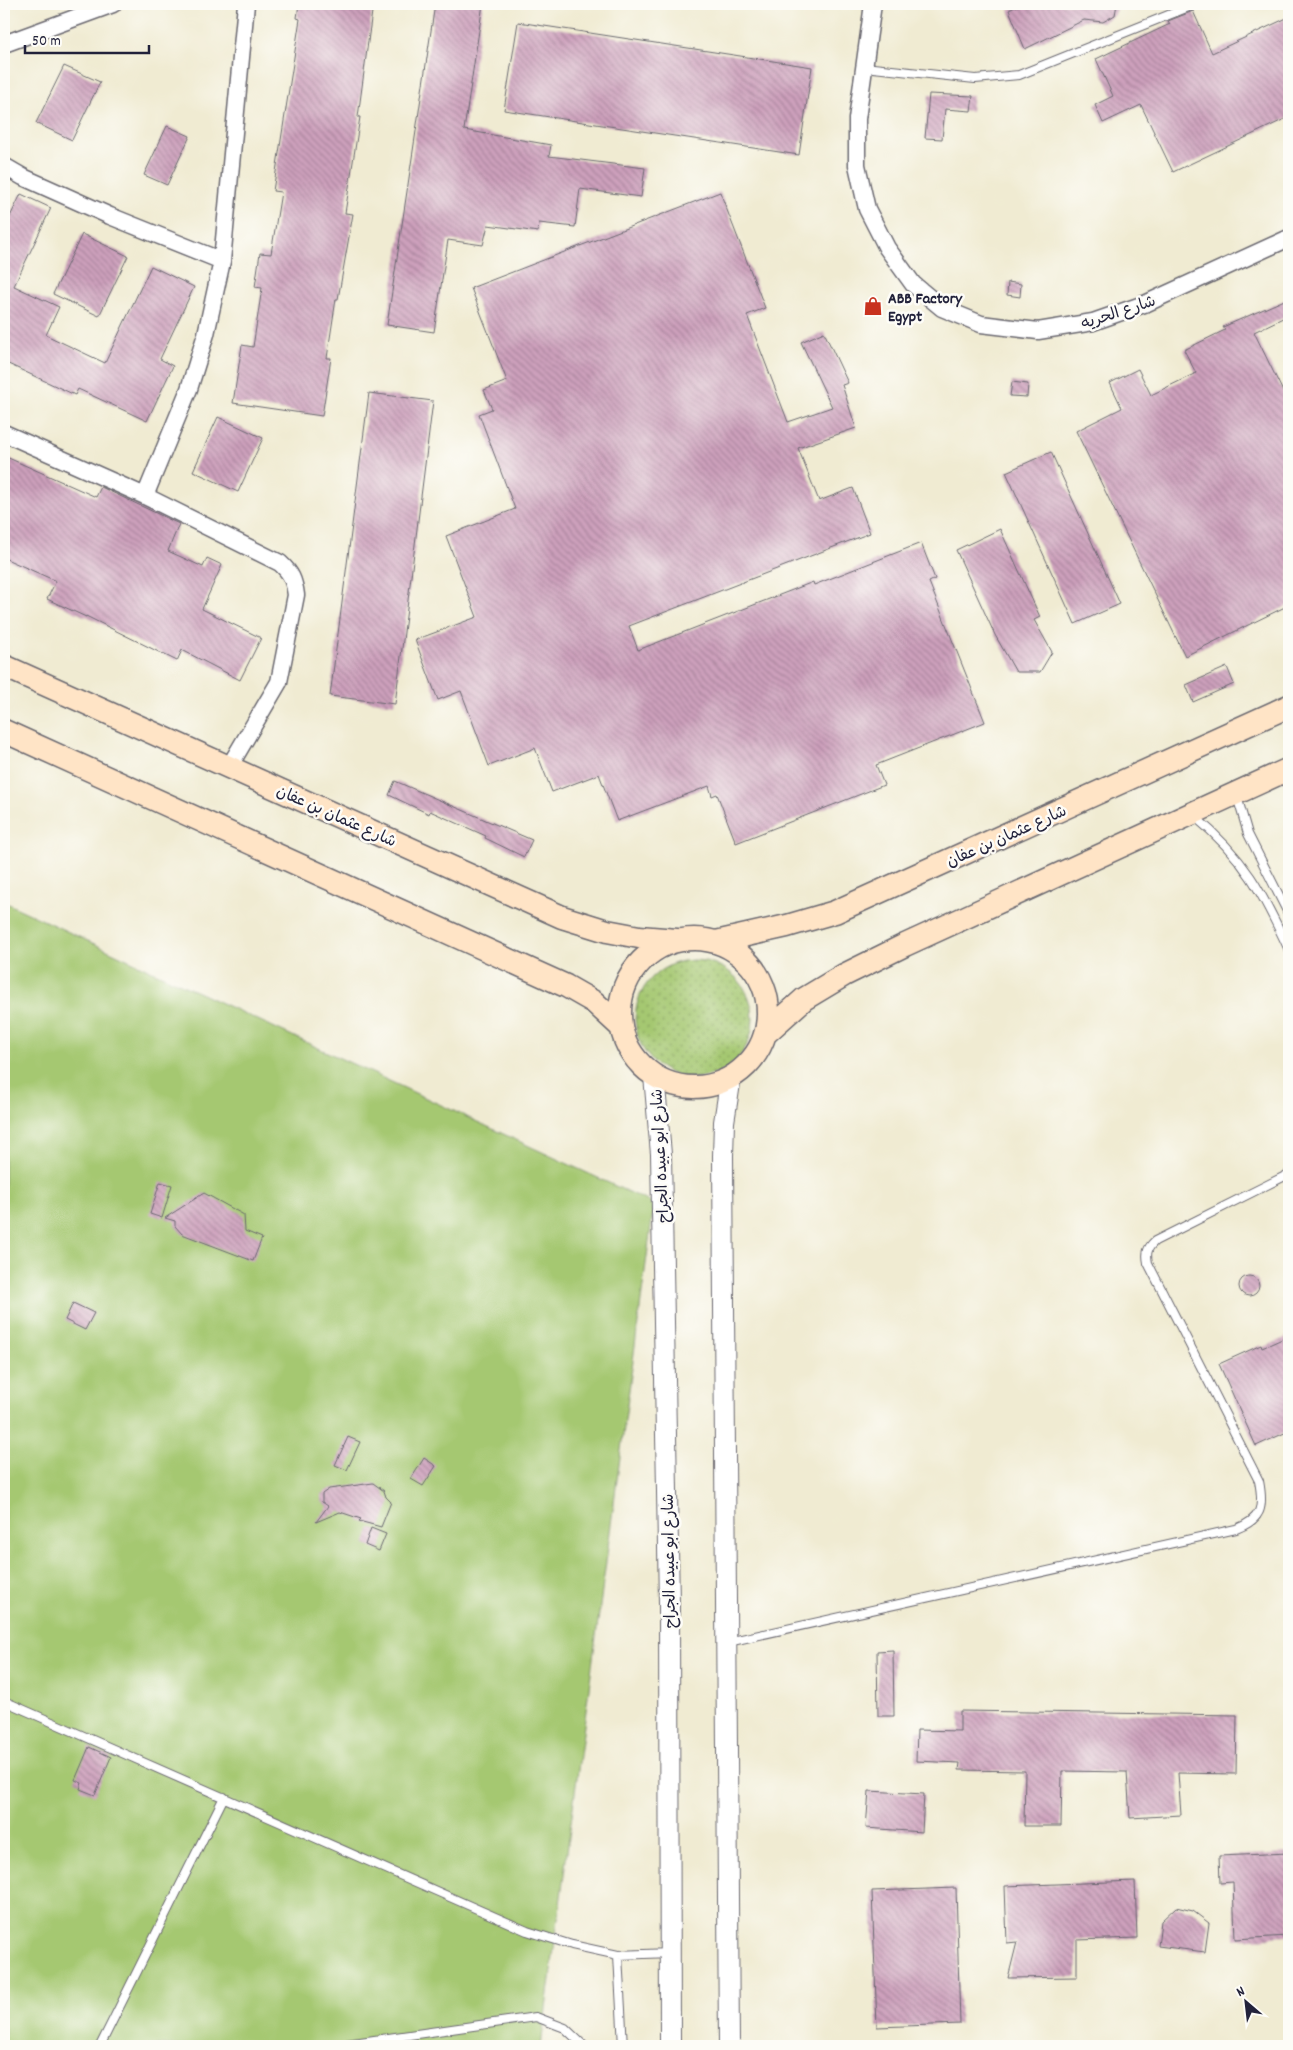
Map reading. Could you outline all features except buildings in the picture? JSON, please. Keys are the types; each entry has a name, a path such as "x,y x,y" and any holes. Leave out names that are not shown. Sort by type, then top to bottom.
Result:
{"main road":[{"name":"شارع عثمان بن عفان","path":"4,666 562,917 607,931 639,937 677,940"},
{"name":"شارع عثمان بن عفان","path":"716,942 787,926 835,912 1289,706"},
{"path":"4,731 566,986 594,1002 621,1027"},
{"path":"765,1034 804,999 844,975 1289,769"},
{"path":"696,938 716,942 737,952 754,968 765,988 769,1011 765,1034 758,1052 746,1066 731,1077 706,1086 679,1086 654,1076 639,1064 628,1048 621,1027 620,1004 626,982 638,964 656,949 677,940 696,938"}],"street":[{"path":"4,44 113,4"},
{"path":"146,496 189,389 206,334 222,261 246,4"},
{"name":"شارع الحريه","path":"873,4 857,120 858,166 867,209 887,248 913,284 942,308 982,324 1038,331 1093,322 1147,303 1289,238"},
{"path":"4,166 23,177 110,216 222,261"},
{"path":"4,433 146,496 280,563 289,571 294,581 296,595 279,682 229,767"},
{"name":"شارع ابو عبيده الجراح","path":"654,1076 662,1164 669,1603 670,2046"},
{"path":"729,2046 723,1156 724,1122 731,1077"}],"lane":[{"path":"864,67 976,79 1019,75 1196,4"},
{"path":"1236,794 1248,834 1289,915"},
{"path":"1191,813 1214,832 1242,863 1267,903 1289,950"},
{"path":"726,1642 1236,1529 1249,1524 1260,1512 1262,1499 1259,1481 1148,1263 1146,1254 1154,1241 1289,1174"},
{"path":"4,1701 527,1931 572,1946 618,1955 670,1953"},
{"path":"100,2046 224,1797"},
{"path":"618,1955 623,2046"},
{"path":"332,2046 536,2017 564,2028 584,2046"}],"green space":[{"path":"4,902 654,1204 541,2046 4,2046"},
{"path":"694,960 716,965 727,970 743,986 748,997 753,1019 748,1041 743,1052 727,1068 716,1073 694,1078 672,1073 661,1068 645,1052 640,1041 635,1019 640,997 645,986 661,970 672,965"}],"place":[{"name":"ABB Factory Egypt","path":"873,306"}]}
